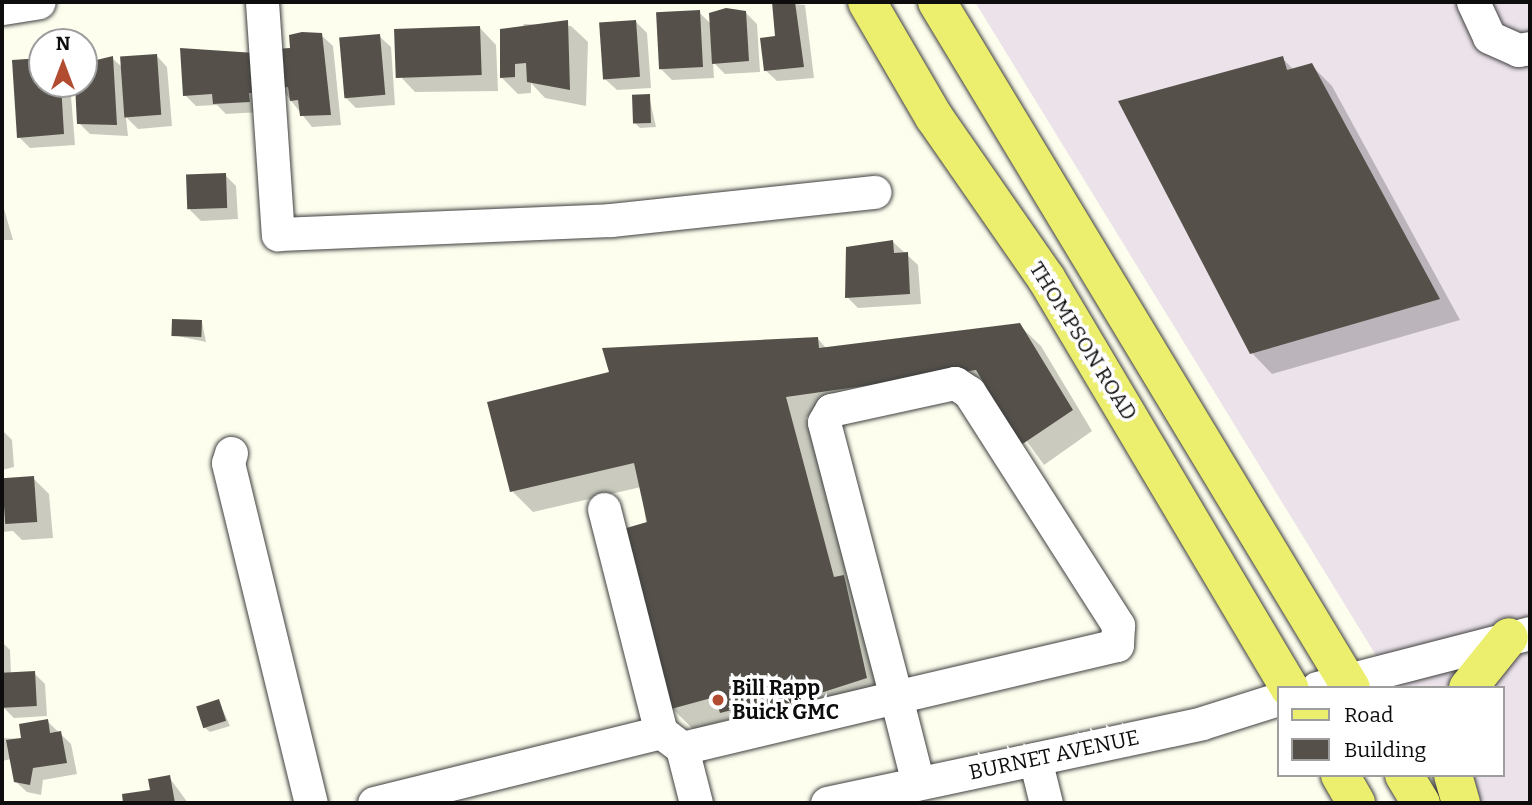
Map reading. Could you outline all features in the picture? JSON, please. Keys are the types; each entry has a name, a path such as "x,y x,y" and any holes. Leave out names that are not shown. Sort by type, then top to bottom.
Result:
{"main road":[{"name":"THOMPSON ROAD","path":"867,2 934,117 1046,278 1288,686"},
{"path":"936,2 1338,685"},
{"path":"1470,686 1520,635"},
{"path":"1341,777 1356,803"},
{"path":"1405,777 1421,803"},
{"path":"1454,777 1461,803"}],"street":[{"path":"2,8 39,2"},
{"path":"262,2 278,234 611,220 875,192"},
{"path":"1473,2 1489,37 1518,50 1530,48"},
{"path":"374,803 671,740 896,697 1117,645 1118,625 969,392 955,383 831,410 824,422 896,697 918,783"},
{"path":"231,453 228,463 311,803"},
{"path":"604,509 671,740 696,803"},
{"path":"1338,685 1520,635"},
{"name":"BURNET AVENUE","path":"845,801 918,783 1035,760 1276,700"},
{"path":"1035,760 1046,803"}],"shaded area":[{"path":"975,2 1530,2 1530,803 1470,803 1453,777 1504,777 1504,686 1395,686"}],"building":[{"path":"772,2 795,2 804,67 764,71 760,38 775,36"},
{"path":"726,8 746,11 749,61 712,64 709,13"},
{"path":"700,10 703,67 659,69 656,12"},
{"path":"568,20 570,90 527,82 526,63 515,64 515,77 500,78 500,29"},
{"path":"636,20 640,77 603,79 599,23"},
{"path":"480,26 482,75 396,78 394,29"},
{"path":"302,32 322,33 331,115 300,116 298,100 290,101 288,87 278,88 276,49 290,48 289,35"},
{"path":"380,34 385,95 344,98 339,38"},
{"path":"180,48 255,53 257,93 249,93 250,102 213,104 212,94 183,96"},
{"path":"157,54 161,115 124,117 120,57"},
{"path":"113,56 117,125 77,124 76,98 98,98 98,60"},
{"path":"1283,56 1287,70 1312,63 1440,299 1250,354 1118,101"},
{"path":"28,59 28,98 62,98 64,134 17,138 12,60"},
{"path":"650,94 651,123 633,124 632,95"},
{"path":"226,173 227,208 187,209 186,174"},
{"path":"893,240 894,253 908,252 910,294 845,298 846,247"},
{"path":"172,319 202,320 201,337 171,336"},
{"path":"1020,323 1073,410 1021,445 976,370 786,397 834,577 844,575 867,678 768,710 760,703 720,713 715,697 671,709 623,529 647,522 634,463 510,492 487,402 609,372 602,348 818,337 819,348"},
{"path":"34,476 37,522 5,524 2,478"},
{"path":"35,671 37,706 4,708 2,673"},
{"path":"219,699 226,721 203,728 196,706"},
{"path":"48,719 50,733 61,731 67,763 33,768 30,785 14,782 6,740 21,738 19,724"},
{"path":"170,775 175,803 123,803 122,794 150,790 148,779"}],"place":[{"name":"Bill Rapp Buick GMC","path":"718,700"}]}
